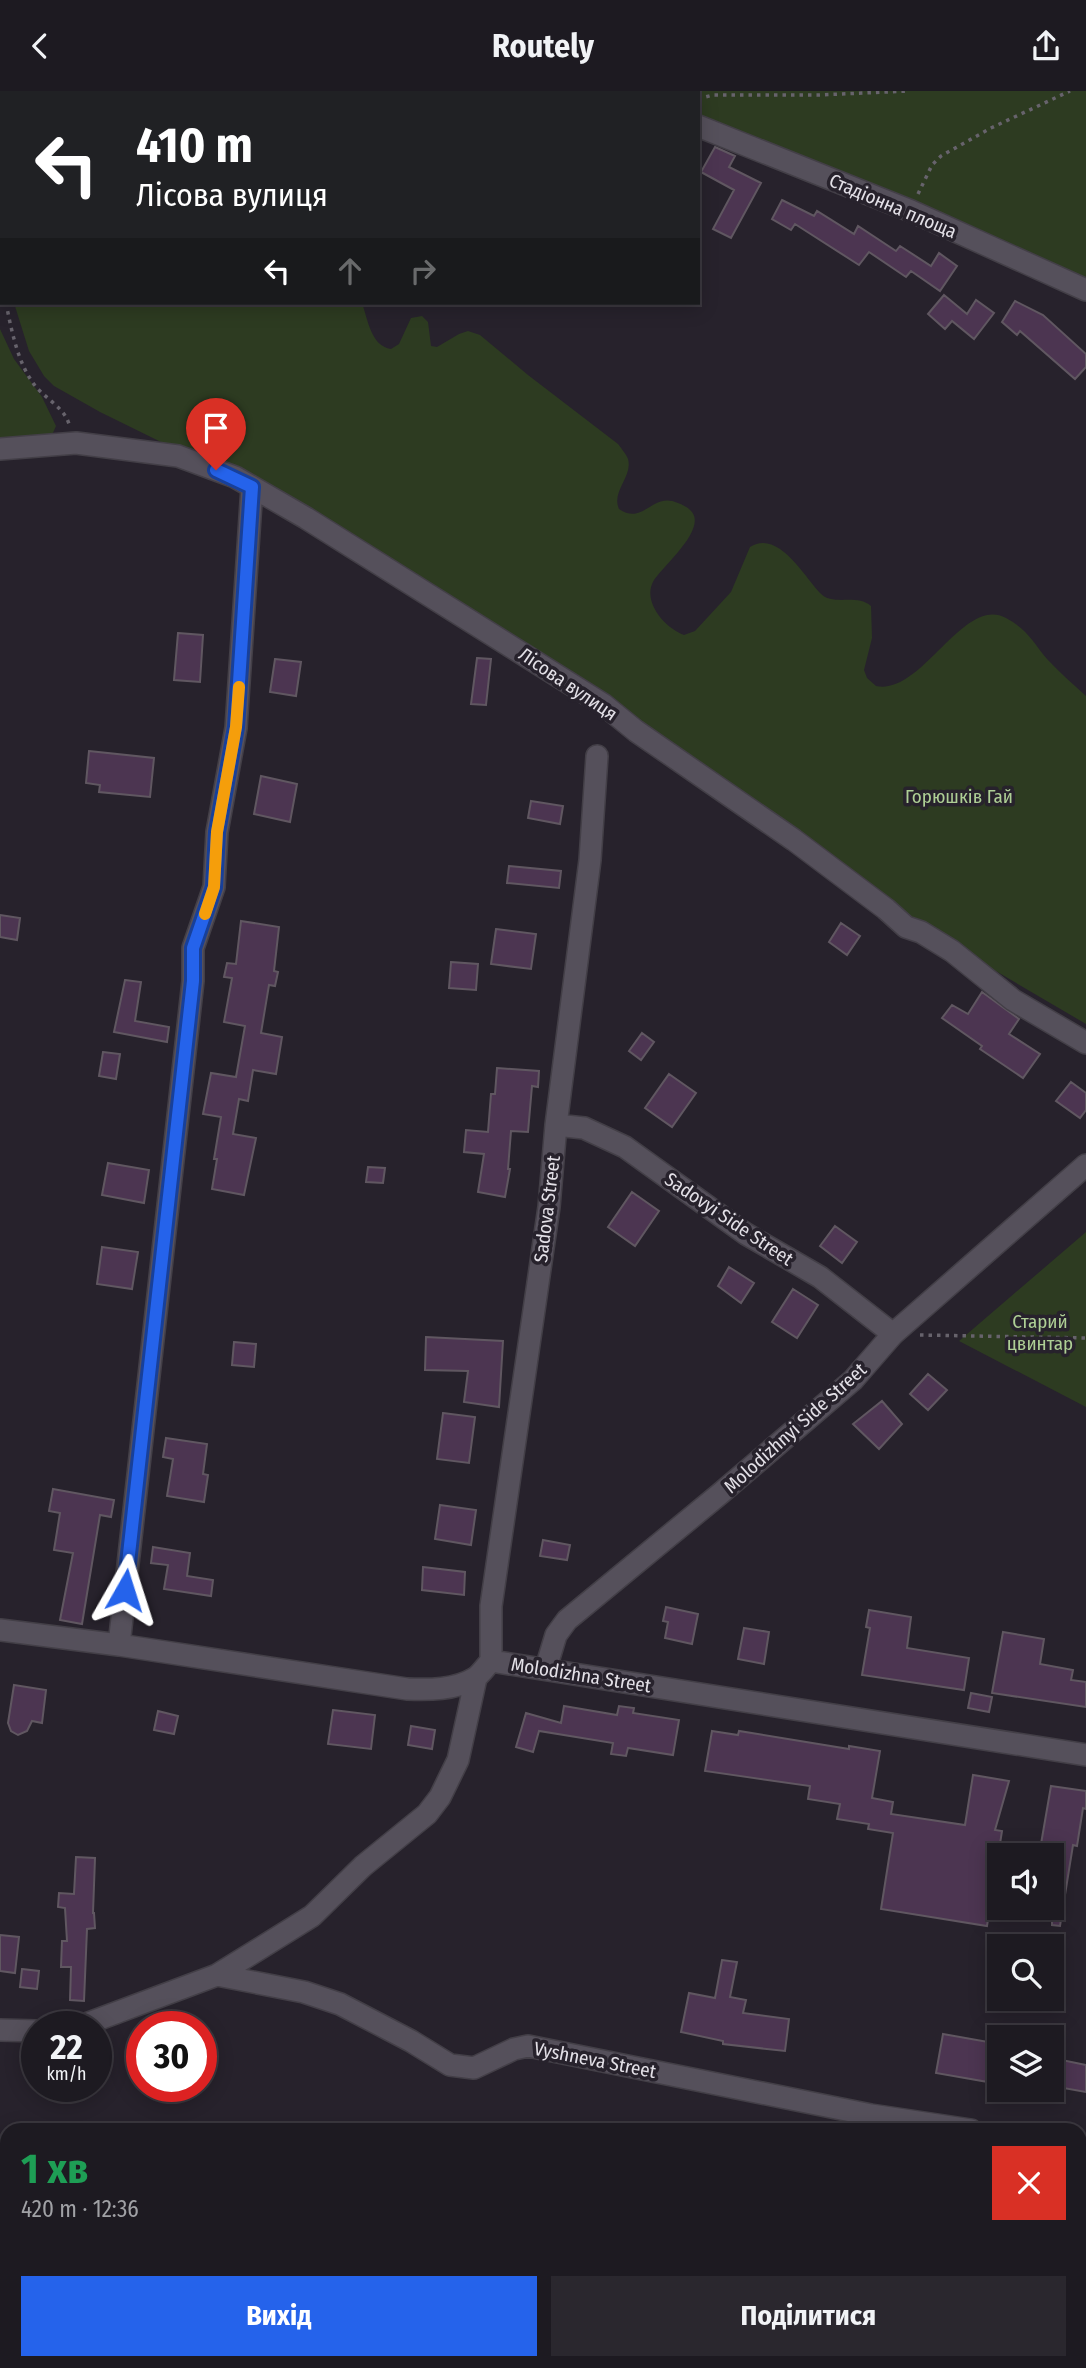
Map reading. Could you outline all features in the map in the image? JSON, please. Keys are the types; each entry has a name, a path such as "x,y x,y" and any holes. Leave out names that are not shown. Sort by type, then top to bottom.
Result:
{"street":[{"name":"Стадіонна площа","path":"700,127 911,211 1086,290"},
{"name":"Лісова вулиця","path":"0,449 76,443 178,456 235,477 318,525 604,705 636,731 794,840 906,927 921,932 952,951 1013,1000 1086,1044"},
{"path":"119,1645 193,981 193,948 214,887 217,832 236,727 252,487"},
{"name":"Sadova Street","path":"491,1661 491,1606 549,1207 556,1125 590,860 597,756"},
{"name":"Sadovyi Side Street","path":"556,1125 584,1128 625,1147 746,1234 820,1277 893,1334"},
{"name":"Molodizhnyi Side Street","path":"546,1668 556,1635 568,1621 853,1380 893,1334 1086,1165"},
{"path":"0,1630 119,1645 407,1689 436,1689 476,1678 458,1760 440,1797 427,1814 363,1866 312,1916 217,1975 112,2014"},
{"name":"Molodizhna Street","path":"476,1678 491,1661 1086,1755"},
{"name":"Vyshneva Street","path":"217,1975 304,1992 340,2004 450,2065 474,2068 513,2049 528,2046 871,2115 924,2123"},
{"path":"0,2030 21,2031"}],"path":[{"path":"700,98 713,95 818,95 908,91"},
{"path":"911,211 928,172 942,156 991,128 1070,91"},
{"path":"7,305 24,369 41,394 65,413 76,443"},
{"path":"893,1334 1086,1338"}],"green space":[{"path":"700,91 1086,91 1086,292 700,116"},
{"name":"Горюшків Гай","path":"15,305 363,305 375,338 384,347 391,349 399,344 411,318 422,316 428,322 431,346 437,347 468,331 480,335 618,444 627,457 629,466 618,496 619,509 635,514 661,501 669,501 692,512 695,520 689,538 654,580 651,588 657,613 669,626 684,635 695,631 731,592 750,547 760,543 770,544 790,557 825,597 859,600 871,606 872,638 864,670 867,678 876,686 893,685 910,676 974,620 990,615 1013,622 1086,696 1086,1024 936,936 735,796 587,682 555,661 444,595 218,470 100,412 54,386 44,376 29,351"},
{"path":"0,329 14,359 42,397 56,426 52,435 0,450"},
{"name":"Старий цвинтар","path":"1086,1232 1086,1407 959,1341"}],"building":[{"path":"715,147 735,156 729,167 761,183 731,238 713,229 734,190 701,172"},
{"path":"782,200 814,216 817,211 854,234 858,226 896,251 900,246 931,266 939,253 957,266 940,291 911,271 906,277 869,252 859,265 795,224 791,230 772,219"},
{"path":"944,295 967,314 976,300 994,313 974,339 952,321 945,329 928,314"},
{"path":"1015,301 1043,315 1086,354 1086,367 1075,379 1020,331 1017,335 1002,322"},
{"path":"178,633 203,635 200,682 174,680"},
{"path":"477,658 491,659 486,705 471,704"},
{"path":"275,659 301,662 296,696 270,692"},
{"path":"89,751 154,758 150,797 99,792 100,785 86,783"},
{"path":"261,776 297,784 290,822 254,814"},
{"path":"531,801 563,806 560,824 528,818"},
{"path":"509,866 561,871 559,888 507,883"},
{"path":"0,915 20,918 17,940 0,937"},
{"path":"241,921 279,927 274,971 278,972 275,986 269,985 261,1033 282,1037 276,1074 253,1070 248,1101 239,1099 233,1134 256,1138 244,1195 212,1189 221,1117 203,1114 211,1073 236,1077 245,1026 224,1022 232,978 224,977 227,963 236,964"},
{"path":"841,923 860,936 847,955 829,942"},
{"path":"496,929 536,934 531,969 491,964"},
{"path":"451,962 478,964 476,990 449,988"},
{"path":"125,980 141,982 135,1021 169,1027 167,1042 114,1032"},
{"path":"982,992 1019,1019 1009,1034 1040,1054 1023,1078 980,1049 982,1046 942,1018 952,1005 968,1014"},
{"path":"642,1033 654,1042 641,1060 629,1051"},
{"path":"103,1052 120,1054 116,1079 99,1076"},
{"path":"497,1068 539,1071 538,1087 532,1086 528,1132 511,1131 510,1169 505,1197 478,1192 484,1154 464,1152 466,1130 488,1132 491,1094 495,1094"},
{"path":"669,1074 696,1093 672,1127 645,1108"},
{"path":"1071,1082 1086,1093 1086,1110 1080,1118 1056,1101"},
{"path":"108,1163 149,1170 144,1203 102,1195"},
{"path":"368,1167 385,1168 383,1183 366,1182"},
{"path":"632,1192 659,1211 635,1246 608,1227"},
{"path":"835,1226 857,1242 842,1263 820,1246"},
{"path":"102,1247 138,1252 132,1289 97,1284"},
{"path":"729,1267 754,1283 741,1303 718,1286"},
{"path":"793,1289 818,1305 797,1338 772,1322"},
{"path":"426,1337 503,1341 499,1407 464,1402 468,1371 425,1370"},
{"path":"234,1342 256,1344 254,1367 232,1365"},
{"path":"928,1374 947,1390 928,1410 910,1394"},
{"path":"882,1401 902,1424 879,1449 853,1424"},
{"path":"443,1413 475,1417 469,1463 437,1459"},
{"path":"166,1438 207,1444 203,1474 208,1475 204,1502 167,1496 173,1459 163,1457"},
{"path":"53,1489 114,1500 111,1517 100,1515 82,1624 60,1620 73,1553 54,1550 60,1513 49,1511"},
{"path":"440,1505 476,1510 471,1545 435,1539"},
{"path":"543,1540 570,1545 567,1560 540,1556"},
{"path":"153,1547 190,1553 187,1576 213,1580 211,1596 164,1589 168,1565 151,1563"},
{"path":"423,1567 465,1572 464,1595 422,1590"},
{"path":"666,1607 698,1614 692,1644 665,1638 668,1622 663,1621"},
{"path":"869,1610 911,1617 907,1648 969,1658 964,1690 862,1675 870,1628 866,1627"},
{"path":"744,1628 769,1632 764,1664 738,1659"},
{"path":"1003,1632 1044,1639 1040,1664 1073,1670 1071,1680 1086,1682 1086,1707 992,1693"},
{"path":"14,1685 46,1690 42,1723 32,1721 27,1731 18,1735 11,1731 8,1723"},
{"path":"971,1693 992,1697 989,1712 968,1708"},
{"path":"564,1706 617,1715 619,1706 634,1708 633,1713 679,1720 673,1755 628,1748 626,1756 611,1754 613,1743 539,1731 533,1752 516,1747 526,1713 561,1723"},
{"path":"333,1710 375,1715 371,1749 328,1744"},
{"path":"158,1711 178,1716 174,1734 154,1730"},
{"path":"411,1726 435,1730 432,1749 408,1745"},
{"path":"712,1731 738,1735 739,1731 849,1749 849,1746 880,1751 872,1798 893,1802 891,1814 965,1825 973,1775 1009,1781 995,1830 1002,1831 1000,1843 987,1843 987,1926 881,1909 893,1833 868,1829 869,1824 837,1819 840,1804 808,1799 810,1786 705,1771"},
{"path":"1051,1786 1086,1791 1086,1809 1083,1808 1077,1846 1073,1845 1064,1901 1064,1843 1041,1843"},
{"path":"76,1857 95,1858 95,1928 87,1929 84,2001 70,2000 71,1967 61,1967 62,1941 67,1941 65,1908 58,1907 59,1893 74,1894"},
{"path":"1052,1920 1061,1920 1060,1926 1052,1925"},
{"path":"0,1935 19,1937 15,1973 0,1971"},
{"path":"722,1960 737,1962 730,1997 746,2000 743,2013 789,2019 785,2051 723,2044 723,2041 681,2032 689,1993 715,1998"},
{"path":"22,1969 39,1971 37,1989 20,1987"},
{"path":"943,2034 987,2042 987,2082 936,2073"},
{"path":"1064,2060 1086,2065 1086,2092 1064,2088"}],"slow traffic":[{"path":"205,914 214,887 217,832 236,727 239,687"}],"route":[{"path":"125,1590 193,981 193,948 214,887 217,832 236,727 252,487 216,470"}]}
